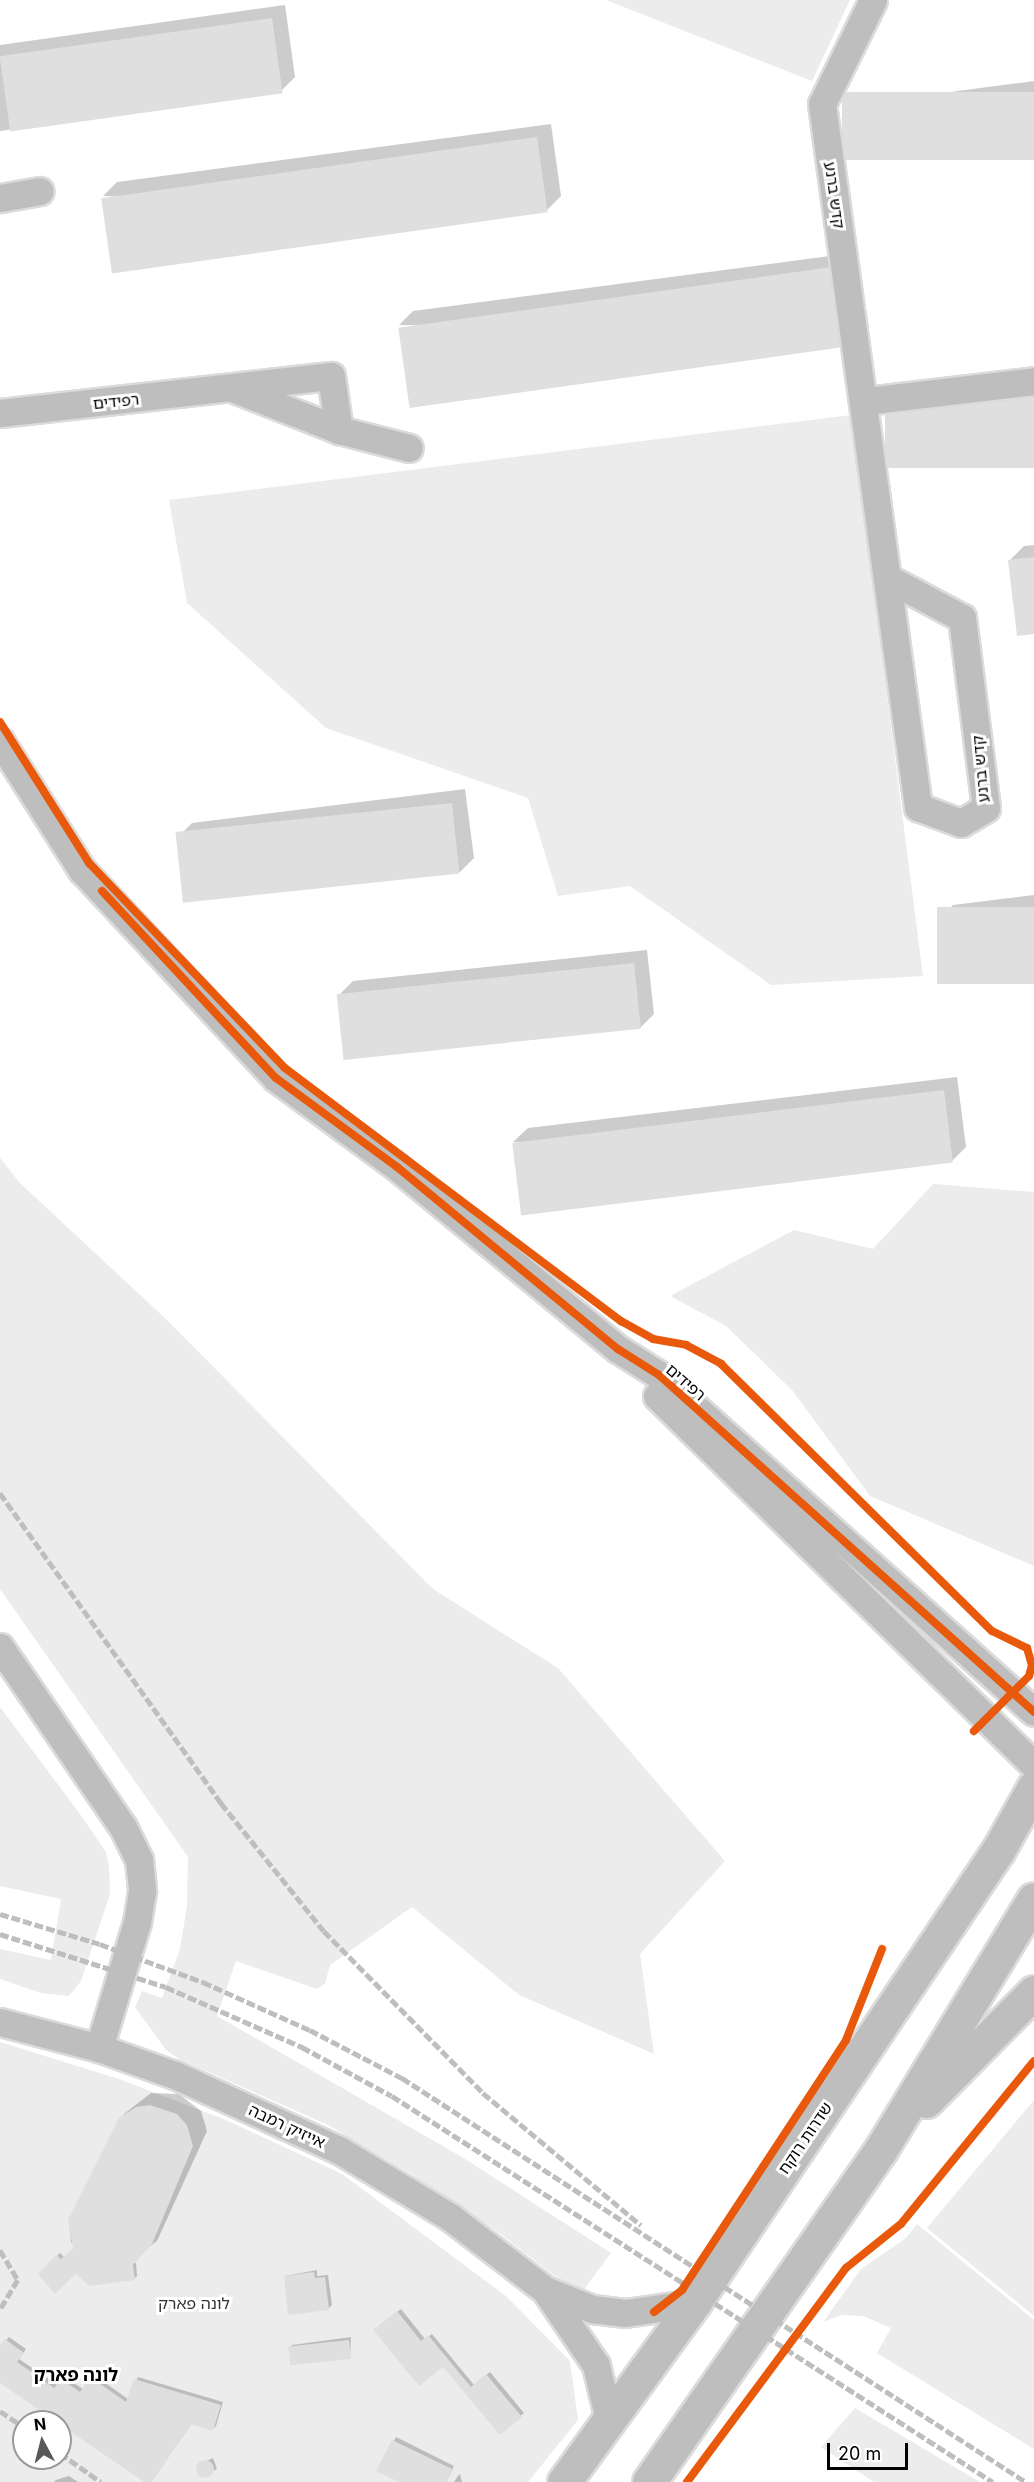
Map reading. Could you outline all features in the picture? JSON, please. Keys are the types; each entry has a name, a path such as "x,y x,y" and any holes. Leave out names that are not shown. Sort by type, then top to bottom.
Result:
{"main road":[{"name":"שדרות רוקח","path":"564,2482 694,2303 999,1849 1034,1787"},
{"path":"649,2482 879,2151 1034,1899"},
{"path":"879,2151 1034,1992"}],"street":[{"name":"קדש ברנע","path":"873,0 822,104 865,401 887,578 918,807 961,823 986,808 962,618 887,578"},
{"path":"0,198 39,190"},
{"name":"רפידים","path":"0,413 331,376 339,430"},
{"path":"865,401 1034,381"},
{"name":"רפידים","path":"232,388 339,430 409,448"},
{"name":"רפידים","path":"0,741 82,870 276,1078 397,1167 618,1349 659,1375 1034,1712"},
{"name":"רפידים","path":"618,1349 645,1384 1034,1765"},
{"path":"0,1647 123,1827 139,1860 142,1891 137,1922 99,2048"},
{"name":"אייזיק רמבה","path":"0,2022 99,2048 175,2075 339,2150 450,2217 545,2290 592,2309 625,2313 694,2303"},
{"name":"אייזיק רמבה","path":"545,2290 596,2365 609,2420"}],"green space":[{"path":"606,0 850,0 812,81"},
{"path":"851,415 923,976 771,985 630,886 558,896 528,798 326,728 187,603 169,500"},
{"path":"0,1158 20,1183 168,1321 433,1589 558,1668 725,1861 640,1954 654,2054 519,1995 412,1907 330,1965 325,1984 317,1989 236,1961 217,2016 462,2157 611,2253 580,2295 495,2230 411,2174 328,2125 179,2059 166,2050 135,2007 142,1991 162,1998 180,1949 187,1906 188,1857 0,1589"},
{"path":"933,1184 1034,1192 1034,1566 870,1496 792,1390 726,1326 670,1296 794,1230 873,1249"},
{"path":"0,1707 106,1852 110,1894 81,1981 69,1996 41,1993 0,1979 0,1949 51,1960 61,1899 0,1886"},
{"name":"לונה פארק","path":"0,2042 119,2079 226,2120 342,2174 506,2296 570,2361 578,2420 528,2482 0,2482"},
{"path":"1034,2100 1034,2316 927,2228"},
{"path":"917,2224 1034,2320 1034,2449 877,2353 891,2328 863,2316 841,2315 823,2322 861,2269 906,2238"},
{"path":"855,2408 980,2482 874,2482 821,2447"}],"building":[{"path":"272,18 283,93 10,132 0,56"},
{"path":"842,92 1034,92 1034,160 842,160"},
{"path":"537,137 548,212 112,273 101,198"},
{"path":"838,266 849,346 410,408 398,328"},
{"path":"885,393 1034,393 1034,468 885,468"},
{"path":"1034,557 1034,634 1017,636 1008,560"},
{"path":"452,803 459,874 183,903 176,832"},
{"path":"937,907 1034,907 1034,984 937,984"},
{"path":"634,963 641,1029 344,1060 337,994"},
{"path":"944,1090 953,1162 521,1215 512,1143"},
{"path":"150,2105 177,2114 187,2125 193,2146 152,2244 133,2265 135,2280 89,2286 76,2274 55,2294 38,2274 56,2255 61,2259 73,2248 68,2220 119,2118 136,2107"},
{"path":"314,2272 315,2278 325,2277 329,2310 288,2315 284,2276"},
{"path":"397,2311 421,2341 428,2335 471,2387 486,2374 522,2417 500,2435 443,2367 419,2386 373,2330"},
{"path":"5,2339 24,2353 17,2362 54,2388 61,2379 80,2392 90,2377 126,2402 134,2379 221,2405 213,2431 191,2424 152,2482 144,2482 72,2432 72,2410 39,2410 0,2383 0,2345"},
{"path":"349,2340 351,2359 290,2365 288,2346"},
{"path":"392,2440 452,2469 446,2482 399,2482 376,2471"},
{"path":"201,2460 209,2460 214,2465 212,2476 201,2478 196,2473 196,2465"}],"railway":[{"path":"0,1493 221,1803 324,1931 483,2093 641,2225"},
{"path":"0,1914 100,1944 203,1982 310,2030 402,2078 1026,2482"},
{"path":"0,1934 166,1987 302,2047 392,2096 993,2482"},
{"path":"0,2250 18,2280 0,2310"},
{"path":"0,2411 12,2419"},
{"path":"72,2461 101,2482"}],"cycle path":[{"path":"0,722 89,863 285,1068 621,1321 653,1339 686,1345 721,1364 992,1631 1027,1648 1032,1665 1029,1676 974,1731"},
{"path":"102,891 276,1078 397,1167 618,1349 659,1375 1034,1712"},
{"path":"654,2312 682,2290 846,2040 882,1949"},
{"path":"687,2482 846,2268 901,2224 1034,2061"}],"district":[{"name":"לונה פארק","path":"76,2375"}]}
